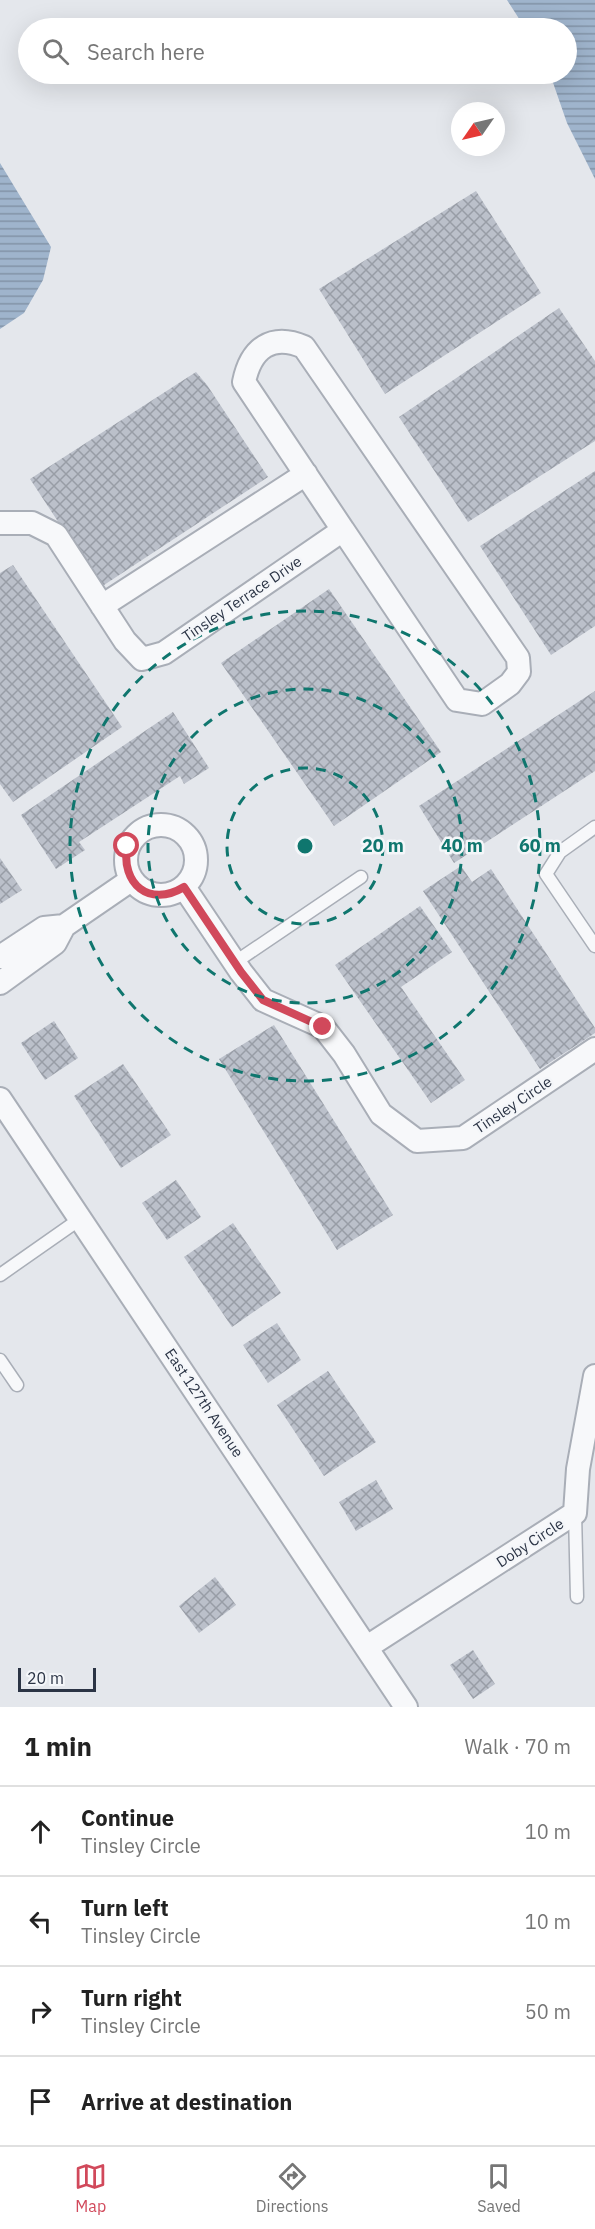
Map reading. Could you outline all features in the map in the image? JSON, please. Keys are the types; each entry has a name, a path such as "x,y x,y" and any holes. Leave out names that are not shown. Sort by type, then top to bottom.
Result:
{"street":[{"path":"276,340 290,341 304,347 518,658 519,672 510,684 482,704 457,700 343,530 244,382 253,356 276,340"},
{"path":"102,606 306,474"},
{"name":"Tinsley Terrace Drive","path":"0,523 32,524 56,535 125,641 142,659 164,652 343,530"},
{"path":"153,824 165,824 186,834 196,856 191,878 184,887 162,895 145,891 131,880 125,858 127,846 134,836 153,824"},
{"path":"0,983 55,944 64,926 131,880"},
{"name":"Tinsley Circle","path":"184,887 234,963 263,1000 323,1027 344,1054 381,1114 417,1141 463,1138 595,1049"},
{"path":"0,957 44,927 64,926"},
{"name":"East 127th Avenue","path":"0,1099 406,1707"},
{"name":"Doby Circle","path":"367,1647 575,1513 578,1469 595,1376"}],"lane":[{"path":"595,827 560,852 546,874 595,946"},
{"path":"234,963 361,878"},
{"path":"0,1275 80,1219"},
{"path":"0,1360 17,1385"},
{"path":"575,1513 577,1597"}],"water":[{"path":"507,0 595,0 595,179 567,123 553,84 577,84 577,18 519,18"},
{"path":"0,163 51,247 43,280 24,313 0,329"}],"building":[{"path":"476,191 541,293 385,394 319,289"},
{"path":"559,308 595,361 595,441 468,522 399,417"},
{"path":"196,372 268,477 101,587 30,479"},
{"path":"595,471 595,626 551,655 480,546"},
{"path":"13,565 122,727 13,802 0,784 0,573"},
{"path":"329,589 441,752 334,826 221,663"},
{"path":"595,691 595,771 454,863 419,806"},
{"path":"173,712 209,768 184,784 180,776 79,842 85,850 56,869 21,815"},
{"path":"0,858 22,890 0,904"},
{"path":"461,866 472,882 491,869 595,1028 595,1033 540,1069 423,891"},
{"path":"420,906 452,952 401,987 465,1080 431,1103 335,965"},
{"path":"54,1021 78,1058 45,1080 21,1043"},
{"path":"274,1025 393,1215 337,1250 219,1059"},
{"path":"123,1064 171,1135 121,1168 74,1096"},
{"path":"176,1180 201,1217 167,1240 142,1203"},
{"path":"233,1223 281,1293 232,1327 184,1257"},
{"path":"277,1323 301,1360 268,1383 243,1345"},
{"path":"328,1371 376,1442 324,1476 277,1405"},
{"path":"376,1480 393,1509 356,1531 339,1502"},
{"path":"215,1577 236,1605 199,1633 179,1606"},
{"path":"473,1650 495,1684 473,1699 450,1665"}],"route":[{"path":"127,846 126,870 131,880 151,894 174,893 184,887 241,972 263,1000 323,1027"}]}
